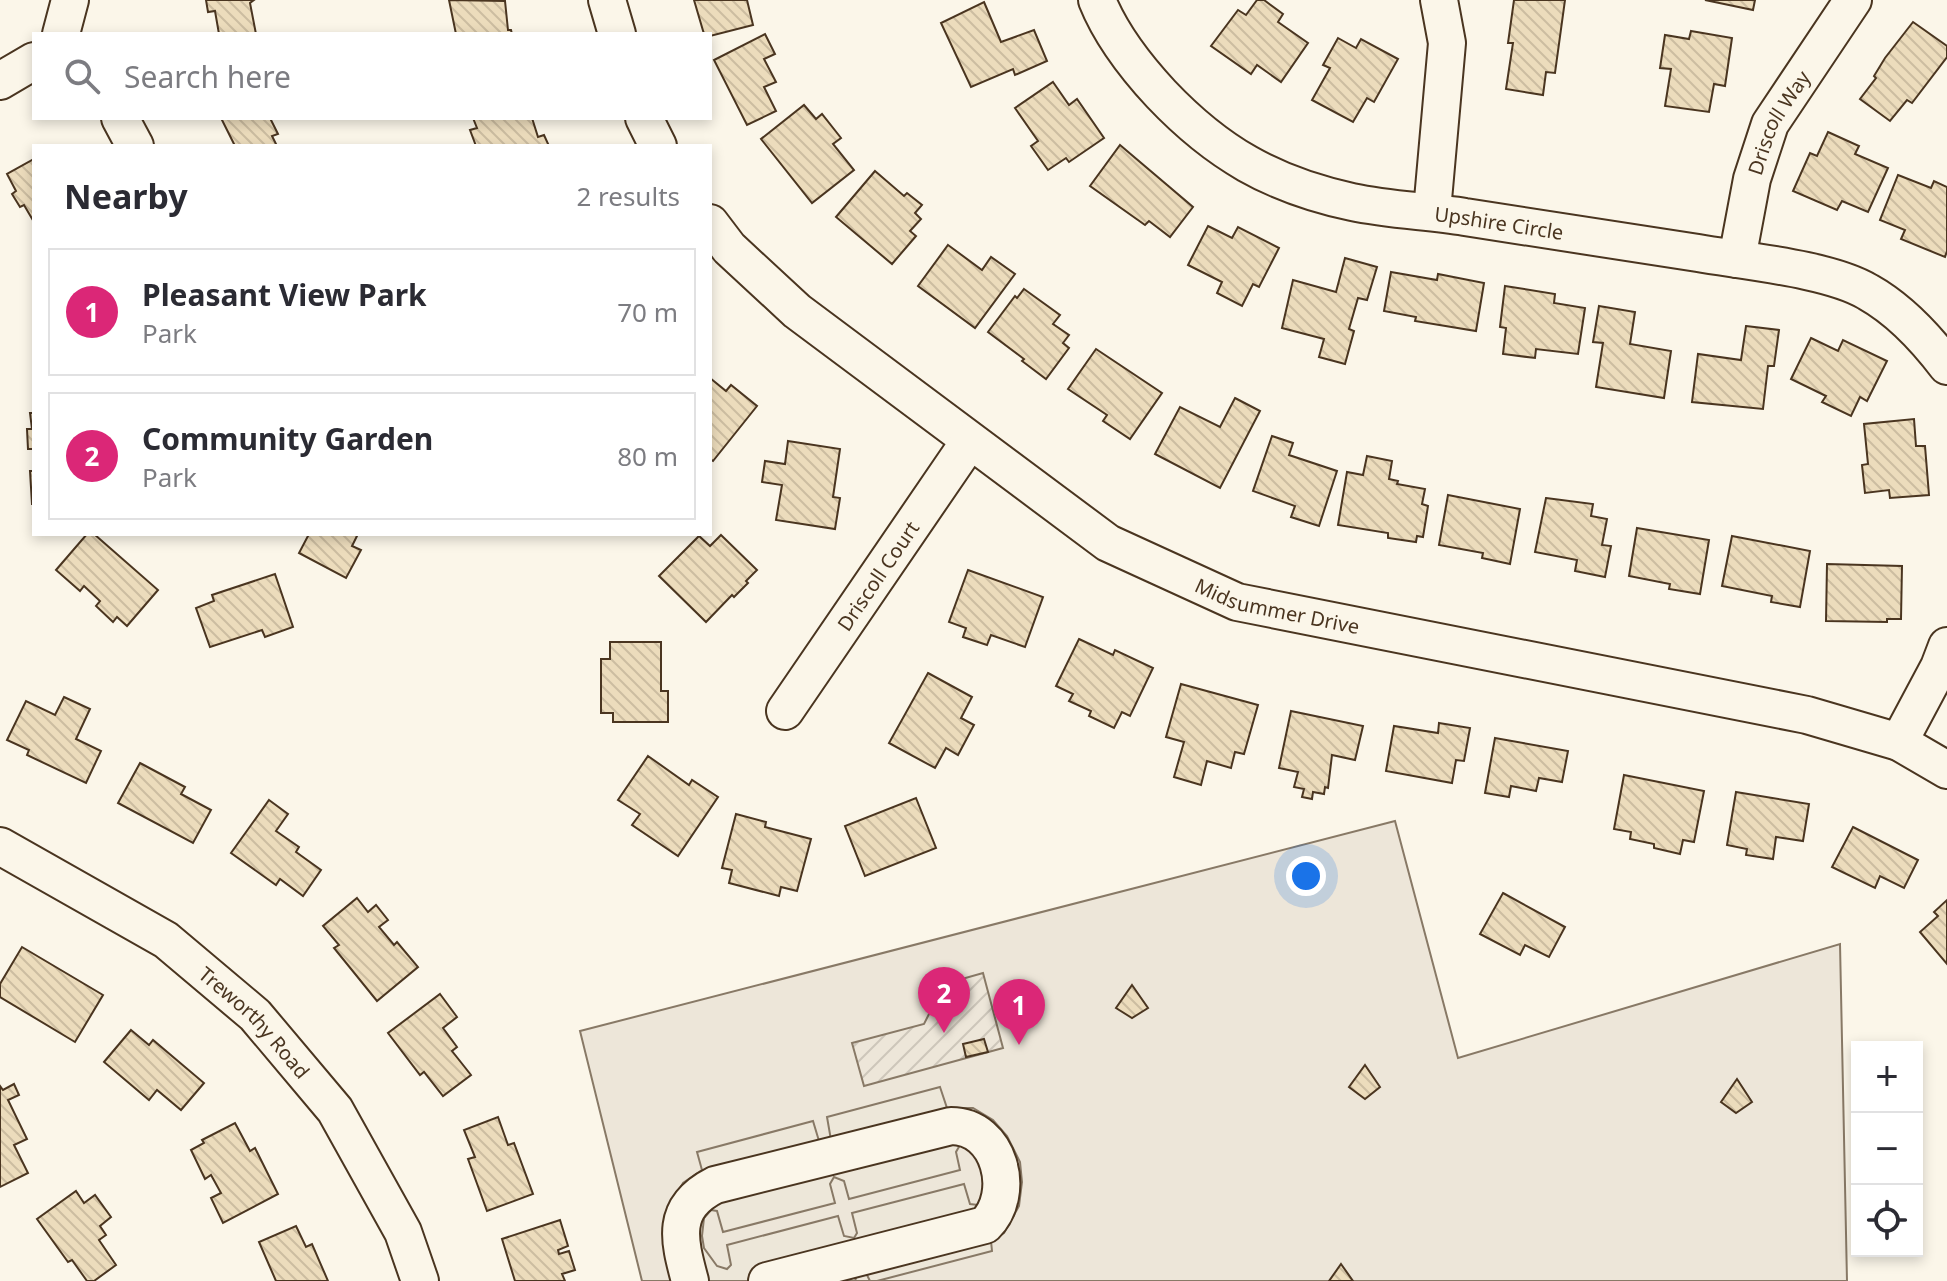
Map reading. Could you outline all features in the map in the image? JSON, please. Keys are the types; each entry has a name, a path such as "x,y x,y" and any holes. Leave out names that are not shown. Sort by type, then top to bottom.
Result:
{"street":[{"path":"62,32 70,0"},
{"path":"607,0 616,32"},
{"name":"Upshire Circle","path":"1097,0 1104,18 1139,70 1191,126 1245,165 1298,188 1353,202 1432,211 1737,259 1828,277 1866,290 1896,310 1927,340 1947,366"},
{"path":"1432,211 1447,43 1439,0"},
{"name":"Driscoll Way","path":"1737,259 1752,179 1770,124 1853,0"},
{"path":"0,81 32,62"},
{"path":"121,120 134,144"},
{"path":"645,120 657,144"},
{"name":"Midsummer Drive","path":"712,226 729,248 797,311 1108,543 1237,602 1807,715 1899,742 1947,770"},
{"name":"Driscoll Court","path":"785,711 969,442"},
{"path":"1899,742 1947,646"},
{"name":"Treworthy Road","path":"0,846 166,940 255,1015 335,1110 403,1232 420,1281"},
{"path":"690,1281 680,1240 683,1217 694,1199 715,1185 951,1126 971,1129 988,1142 1000,1168 1002,1196 994,1217 985,1225 767,1281"}],"shaded area":[{"path":"1395,821 1458,1058 1840,944 1847,1281 642,1281 580,1031"},
{"path":"983,973 1003,1048 864,1086 852,1043 924,1024 944,984"},
{"path":"940,1087 947,1108 973,1108 993,1120 1007,1136 1020,1162 1022,1182 1019,1206 1004,1233 991,1241 992,1251 877,1281 870,1281 866,1273 857,1275 855,1281 675,1281 669,1211 683,1183 702,1170 697,1152 813,1121 819,1141 831,1140 827,1117","holes":["960,1145 973,1152 981,1165 984,1180 978,1205 970,1204 964,1184 852,1213 857,1233 854,1238 844,1236 838,1216 727,1245 731,1265 727,1269 717,1266 704,1248 704,1218 711,1210 717,1211 723,1232 835,1203 830,1184 834,1177 844,1181 849,1199 960,1170 956,1152"]}],"building":[{"path":"206,0 254,0 250,3 256,32 219,32 215,11 208,12"},
{"path":"449,0 505,1 508,30 512,32 456,32"},
{"path":"694,0 747,0 753,25 712,35 712,32 703,32"},
{"path":"1257,0 1264,0 1283,14 1278,22 1308,43 1281,82 1257,65 1251,74 1211,46 1238,10 1246,15"},
{"path":"1514,0 1565,0 1555,73 1546,72 1543,95 1506,89 1513,43 1508,43"},
{"path":"1705,0 1755,0 1753,10"},
{"path":"984,2 1001,42 1034,30 1047,61 1015,75 1013,69 971,87 941,23"},
{"path":"1913,22 1947,46 1947,57 1912,103 1907,100 1890,121 1860,99 1876,78 1874,76 1885,58"},
{"path":"1691,31 1732,38 1725,86 1714,84 1709,112 1665,106 1671,69 1660,68 1665,35 1689,39"},
{"path":"765,34 775,54 764,59 776,82 764,87 776,111 747,125 714,60"},
{"path":"1338,38 1356,48 1361,39 1398,59 1374,102 1367,98 1353,122 1312,100 1330,68 1323,65"},
{"path":"1053,82 1069,105 1077,99 1104,138 1069,162 1066,158 1048,170 1031,146 1038,141 1015,108"},
{"path":"804,105 816,119 822,114 841,138 833,144 854,170 812,203 761,139"},
{"path":"222,120 271,120 278,134 272,136 276,144 234,144"},
{"path":"474,120 533,120 538,137 544,135 548,144 475,144 470,130 477,128"},
{"path":"1828,132 1859,146 1855,154 1888,168 1868,212 1842,201 1837,210 1793,191 1810,153 1817,156"},
{"path":"1120,145 1193,207 1170,237 1149,221 1145,225 1090,186"},
{"path":"32,160 32,219 12,194 16,191 7,174"},
{"path":"875,171 904,196 907,193 922,205 915,213 921,219 910,231 916,236 892,264 836,217"},
{"path":"1898,175 1931,188 1934,181 1947,187 1945,257 1901,239 1905,230 1880,220"},
{"path":"1208,226 1232,238 1238,227 1279,248 1259,287 1253,284 1242,306 1217,293 1222,282 1188,265"},
{"path":"948,245 982,270 991,257 1015,274 975,328 918,286"},
{"path":"1345,258 1377,267 1367,300 1358,298 1349,329 1354,331 1345,364 1319,357 1324,339 1282,328 1293,280 1336,292"},
{"path":"1391,272 1437,280 1438,274 1484,283 1476,331 1415,321 1416,317 1384,311"},
{"path":"1505,286 1555,294 1554,303 1585,308 1578,354 1536,349 1535,358 1503,354 1506,328 1500,327"},
{"path":"1024,289 1060,315 1053,324 1069,335 1063,343 1069,348 1046,379 988,332 1015,296 1017,298"},
{"path":"1599,306 1635,312 1630,344 1671,351 1664,398 1596,387 1603,343 1593,342"},
{"path":"1746,326 1779,330 1774,366 1768,366 1763,409 1692,402 1698,354 1741,360"},
{"path":"1811,338 1838,351 1843,340 1887,361 1867,401 1860,397 1851,416 1822,402 1826,396 1791,379"},
{"path":"1096,349 1162,393 1130,439 1103,421 1107,415 1068,389"},
{"path":"712,380 726,391 731,385 757,406 713,461"},
{"path":"1235,398 1260,411 1220,488 1155,454 1180,407 1220,427"},
{"path":"1914,419 1916,446 1925,446 1929,495 1890,498 1889,490 1865,493 1862,465 1868,464 1864,424"},
{"path":"27,429 32,429 32,449 28,449"},
{"path":"1272,436 1293,443 1289,455 1337,471 1319,526 1291,517 1295,506 1253,491"},
{"path":"788,441 840,449 833,497 840,498 835,529 776,520 782,485 762,482 765,461 785,464"},
{"path":"1367,456 1392,461 1389,479 1398,481 1397,484 1425,489 1422,504 1428,506 1423,537 1417,536 1416,542 1388,538 1388,533 1338,525 1347,472 1363,475"},
{"path":"1448,495 1520,509 1510,564 1482,558 1483,553 1439,545"},
{"path":"1546,498 1593,504 1591,516 1607,519 1602,545 1611,546 1605,577 1575,571 1577,560 1535,552"},
{"path":"1637,528 1709,540 1700,594 1669,589 1670,584 1629,576"},
{"path":"721,535 757,570 746,581 748,583 706,622 659,576 699,536 710,546"},
{"path":"85,536 96,536 158,590 127,626 117,617 113,622 96,606 100,601 84,586 80,591 56,570"},
{"path":"308,536 357,536 352,546 361,550 346,578 299,553"},
{"path":"1732,536 1810,551 1800,607 1771,602 1772,596 1722,586"},
{"path":"1827,564 1902,566 1901,619 1887,619 1887,622 1826,621"},
{"path":"968,570 1043,597 1025,647 991,635 987,645 963,637 966,628 949,622"},
{"path":"275,574 293,627 265,637 262,630 210,647 196,608 214,601 212,595"},
{"path":"1079,639 1113,655 1115,650 1153,668 1130,716 1122,712 1114,728 1089,716 1091,711 1069,701 1073,694 1056,686"},
{"path":"610,642 661,642 661,691 668,691 668,722 613,722 613,713 601,713 601,659 610,659"},
{"path":"928,673 972,697 961,718 974,725 958,755 946,748 935,768 889,743"},
{"path":"1181,684 1258,705 1244,754 1235,752 1231,768 1207,761 1201,785 1174,777 1184,742 1166,737"},
{"path":"64,697 90,709 76,739 101,751 86,783 27,755 29,750 7,740 26,701 55,715"},
{"path":"1291,711 1363,726 1355,760 1332,755 1328,788 1325,787 1324,794 1313,792 1312,799 1302,797 1304,789 1294,787 1298,772 1279,768"},
{"path":"1439,723 1470,728 1464,761 1456,760 1452,783 1386,771 1394,726 1438,733"},
{"path":"1495,738 1568,751 1562,782 1539,778 1536,791 1511,786 1509,797 1485,793"},
{"path":"648,756 689,785 692,780 718,797 678,856 632,825 640,814 618,800"},
{"path":"140,763 185,787 181,794 211,810 193,843 118,803"},
{"path":"1624,775 1704,791 1694,842 1683,840 1680,854 1630,839 1631,832 1614,829"},
{"path":"1736,792 1809,804 1803,841 1776,837 1773,859 1746,855 1747,849 1727,845"},
{"path":"916,798 936,848 865,876 845,826"},
{"path":"269,800 288,814 276,831 299,847 296,852 321,870 303,896 280,879 276,885 231,853"},
{"path":"736,814 766,822 765,827 811,839 797,891 781,887 779,896 729,883 732,870 722,868"},
{"path":"1853,827 1918,860 1904,888 1880,876 1875,888 1832,867"},
{"path":"1503,893 1565,927 1549,957 1525,945 1520,955 1480,934"},
{"path":"357,898 368,912 376,905 388,920 379,927 394,945 397,942 418,967 377,1001 334,948 339,945 323,926"},
{"path":"1947,900 1947,964 1920,932 1938,916 1934,912"},
{"path":"22,947 103,995 75,1042 0,997 0,984"},
{"path":"1132,985 1148,1008 1132,1018 1116,1008"},
{"path":"440,994 457,1017 443,1028 457,1047 452,1051 471,1075 443,1096 424,1072 420,1075 388,1033"},
{"path":"131,1030 149,1045 153,1040 204,1083 181,1110 157,1090 149,1100 104,1062"},
{"path":"984,1039 988,1052 966,1057 963,1044"},
{"path":"1365,1065 1380,1087 1365,1099 1349,1087"},
{"path":"1737,1079 1752,1102 1736,1113 1721,1102"},
{"path":"14,1084 19,1095 8,1100 27,1139 14,1145 28,1173 0,1187 0,1086 3,1090"},
{"path":"498,1117 508,1145 514,1143 533,1194 487,1211 468,1159 475,1157 464,1130"},
{"path":"235,1123 250,1151 255,1148 278,1194 223,1223 211,1198 221,1193 211,1175 205,1179 191,1150 204,1143 202,1140"},
{"path":"76,1191 84,1203 95,1195 111,1217 100,1226 106,1235 99,1240 116,1265 94,1281 87,1281 72,1260 68,1262 37,1219"},
{"path":"560,1220 568,1246 558,1250 559,1254 569,1251 575,1270 562,1274 565,1281 515,1281 502,1239"},
{"path":"296,1226 306,1247 312,1244 328,1281 276,1281 259,1242"},
{"path":"1341,1264 1353,1281 1329,1281"}],"place":[{"name":"Community Garden","path":"944,1033"},
{"name":"Pleasant View Park","path":"1019,1045"}]}
